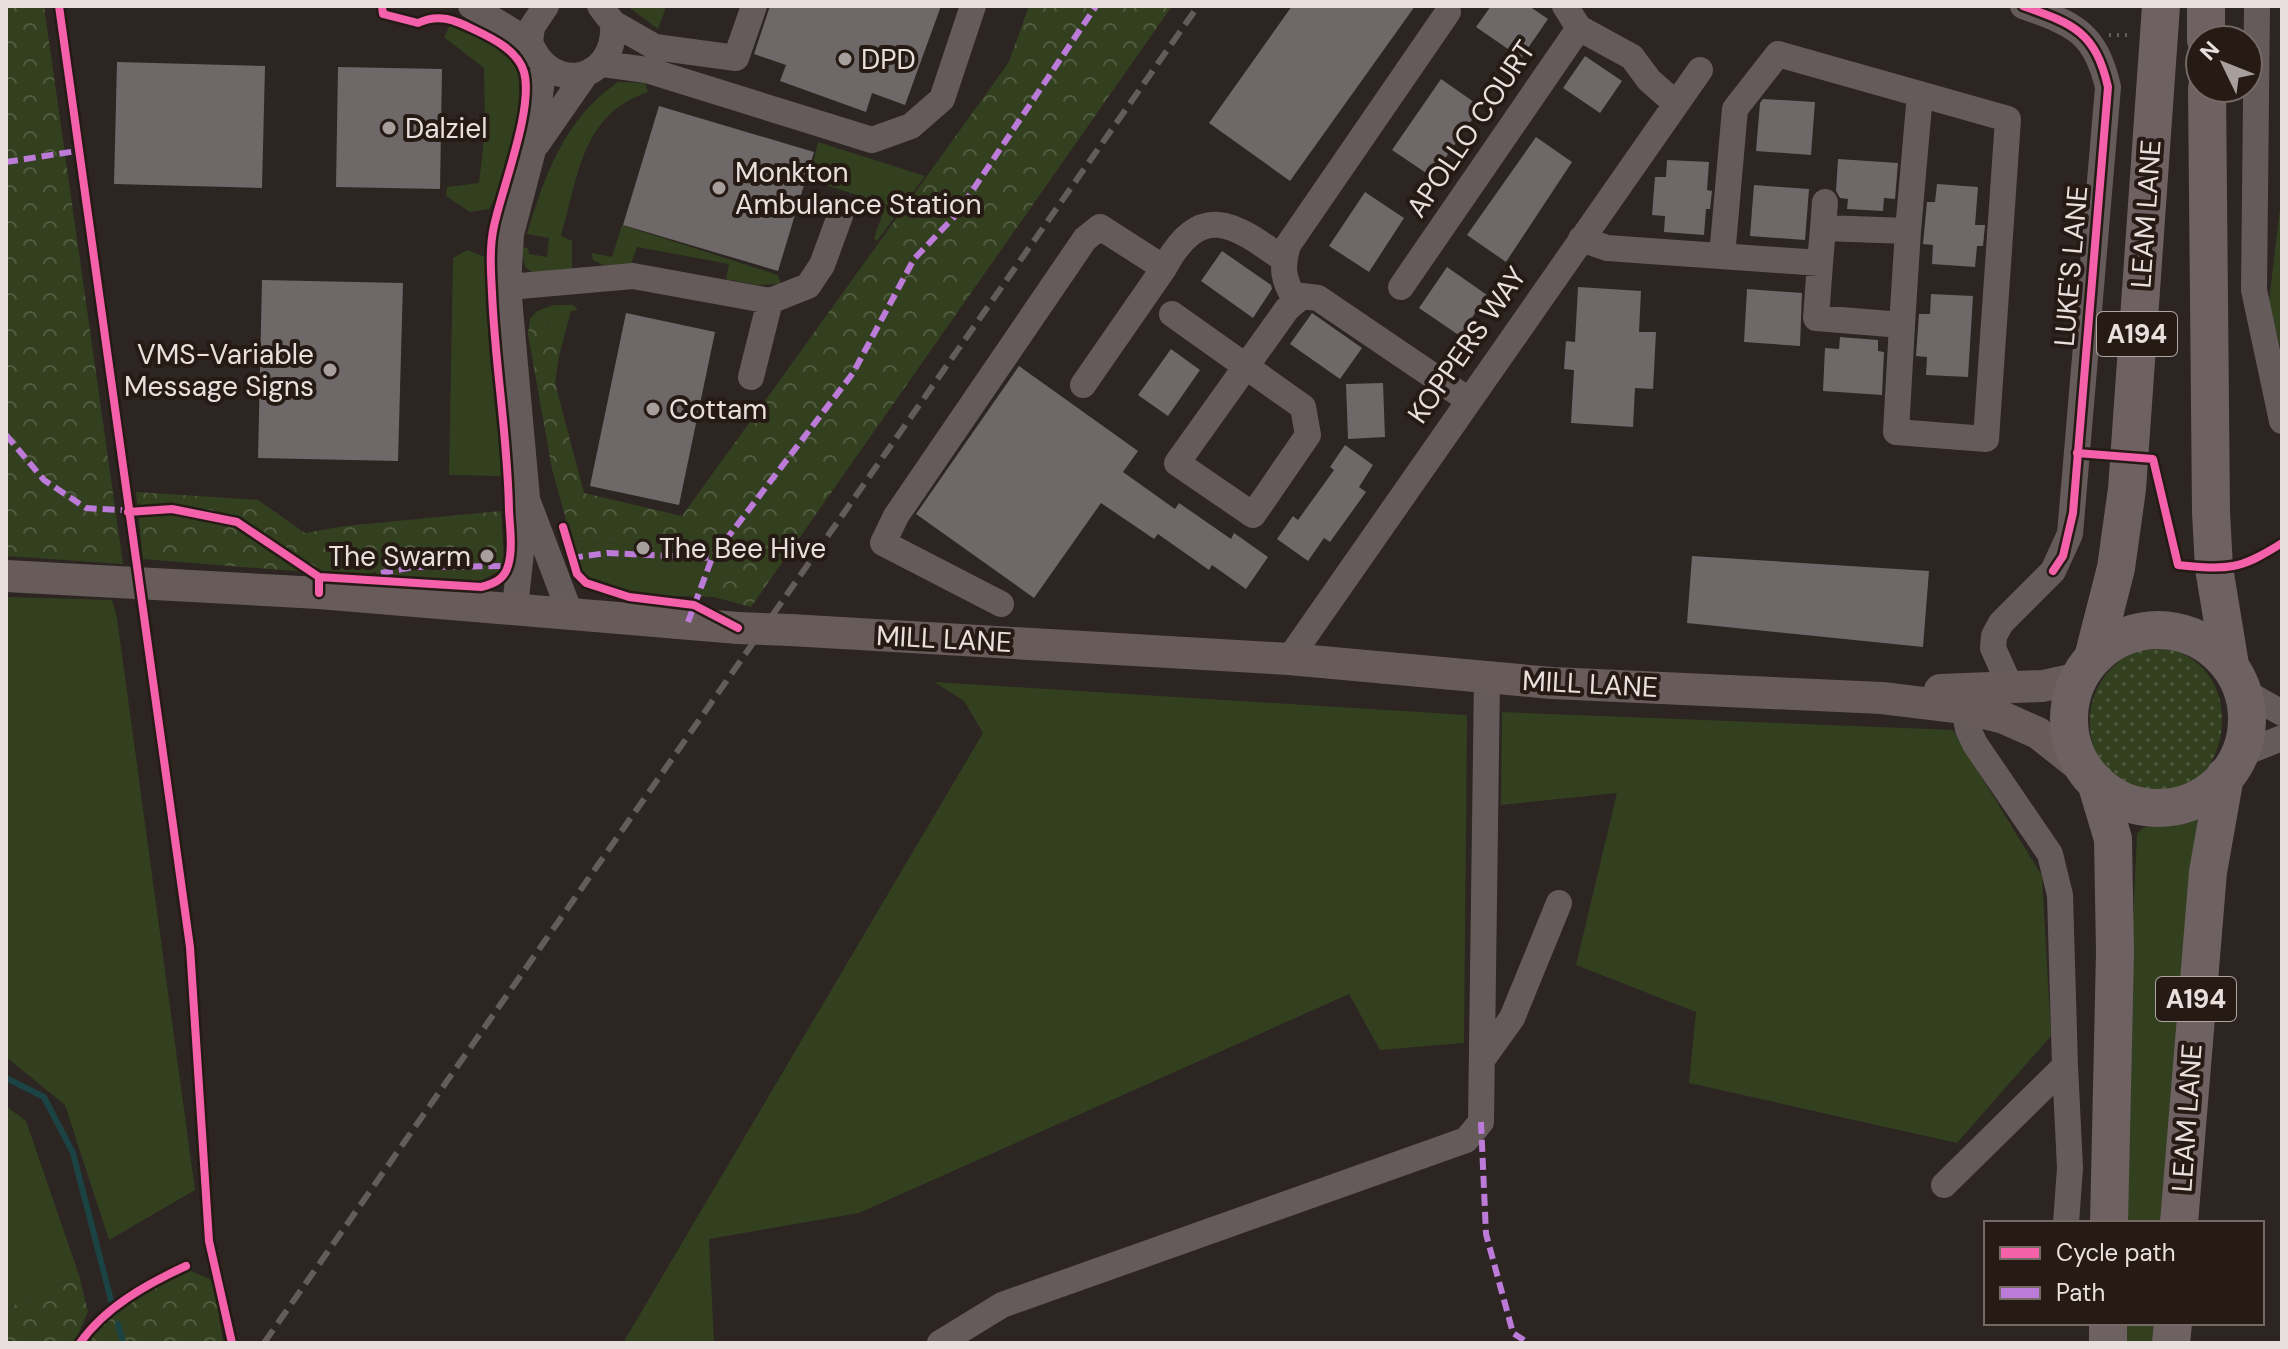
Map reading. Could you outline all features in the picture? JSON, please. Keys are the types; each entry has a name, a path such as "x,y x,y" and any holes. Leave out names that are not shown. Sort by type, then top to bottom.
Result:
{"highway":[{"name":"LEAM LANE","path":"2109,1221 2115,952 2113,839 2092,777 2077,755 2070,726 2072,696 2086,668 2116,568 2127,489 2160,20"},
{"name":"LEAM LANE","path":"2179,1221 2208,872 2232,765 2247,723 2231,672 2204,613 2201,557 2211,512 2207,104"},
{"path":"2086,668 2109,644 2150,630 2182,634 2231,672"},
{"path":"2092,777 2121,800 2165,808 2199,799 2232,765"}],"main road":[{"name":"MILL LANE","path":"6,576 515,607 738,628 1289,659 1487,677 1882,698 1964,708 2022,724 2092,777"},
{"name":"MILL LANE","path":"1882,698 1943,690 2057,685 2086,668"}],"street":[{"path":"471,6 530,42 544,64 569,76 594,69 647,70 872,140 911,126 942,99 973,6"},
{"path":"530,42 532,27 546,6"},
{"path":"606,15 655,47 736,58 754,6"},
{"path":"1565,6 1579,28 1632,57 1649,80 1674,102"},
{"path":"2023,6 2069,23 2083,34"},
{"path":"2257,6 2254,290 2282,421"},
{"path":"1296,301 1286,283 1283,259 1288,245 1448,12"},
{"path":"533,150 611,51 606,15"},
{"name":"APOLLO COURT","path":"1401,287 1579,28"},
{"name":"LUKE'S LANE","path":"2011,688 1993,648 1994,636 2001,623 2053,571 2063,556 2073,513 2108,87 2094,46 2083,34"},
{"path":"1722,256 1735,109 1778,54 1920,94 2008,119 1986,439 1896,432 1920,94"},
{"path":"515,607 527,498 508,287 511,234 533,150 544,64"},
{"name":"KOPPERS WAY","path":"1289,659 1674,102 1700,70"},
{"path":"1902,325 1816,318 1824,215 1908,231"},
{"path":"508,287 633,276 770,301 808,286 822,265 840,216"},
{"path":"1083,385 1164,268 1196,229 1223,223 1241,229 1283,259"},
{"path":"1001,604 883,543 896,516 1085,239 1100,227 1164,268"},
{"path":"1581,239 1607,248 1820,263"},
{"path":"1172,314 1246,367 1303,407 1308,435 1253,515 1177,463 1246,367 1302,296 1318,298 1467,399"},
{"path":"751,377 770,301"},
{"path":"527,498 570,613"},
{"path":"2231,672 2282,713"},
{"path":"940,1343 1002,1305 1466,1140 1481,1122 1487,677"},
{"path":"1964,708 1975,744 2050,854 2060,895 2070,1168 2066,1221"},
{"path":"2232,765 2282,738"},
{"path":"1482,1060 1512,1018 1559,903"},
{"path":"1944,1185 2065,1066"}],"path":[{"path":"2083,34 2160,20"}],"green space":[{"path":"6,6 44,6 123,564 6,556"},
{"path":"627,6 664,6 666,7 658,29"},
{"path":"1029,6 1172,6 751,607 714,597 731,553 647,546 644,541 637,545 572,541 552,469 528,334 530,319 537,311 546,320 559,356 555,383 584,493 682,516 1009,62"},
{"path":"450,25 497,47 510,58 517,70 519,106 515,126 495,198 489,209 470,212 446,196 447,187 479,183 485,131 484,68 444,37"},
{"path":"618,82 645,83 648,92 626,102 609,116 586,150 561,236 572,241 572,269 536,275 525,267 521,247 528,248 529,254 547,257 549,238 527,234 549,170 570,131 584,113"},
{"path":"818,142 925,176 877,241 874,238 886,204 809,180"},
{"path":"2282,191 2282,354 2269,302"},
{"path":"622,225 778,275 781,284 757,285 726,279 729,264 637,247 631,264 603,265 593,260 592,253 612,257"},
{"path":"467,250 485,257 489,349 503,476 449,475 453,258"},
{"path":"554,305 573,305 578,310 571,311 559,356 546,320 537,311"},
{"path":"136,492 258,500 305,533 345,526 501,511 504,561 493,561 486,552 478,560 417,562 359,576 143,559"},
{"path":"572,541 637,545 644,541 647,546 731,553 714,597 666,596 629,592 598,583 581,568"},
{"path":"486,552 493,561 504,561 500,571 480,581 377,579 376,570 417,562 478,560"},
{"path":"6,597 112,600 117,618 195,1190 109,1240 65,1105 6,1057"},
{"path":"2151,644 2189,657 2212,680 2222,710 2220,740 2208,768 2188,788 2161,796 2130,787 2115,777 2096,753 2091,735 2092,702 2098,686 2119,661"},
{"path":"934,682 1467,715 1464,1043 1380,1050 1349,994 859,1213 709,1239 714,1343 623,1343 983,733 964,701"},
{"path":"1502,712 1953,730 2042,876 2051,1036 1957,1143 1689,1083 1696,1012 1576,965 1617,793 1501,805"},
{"path":"2201,816 2168,1221 2119,1221 2137,834 2143,828"},
{"path":"6,1106 26,1121 79,1275 6,1309"},
{"path":"186,1269 214,1281 223,1343 85,1343 90,1333 147,1289"},
{"path":"79,1275 88,1312 74,1343 6,1343 6,1309"},
{"path":"2119,1325 2161,1325 2160,1343 2119,1343"}],"building":[{"name":"DPD","path":"770,6 941,6 905,105 872,93 866,112 780,81 786,65 754,54"},
{"path":"1292,6 1415,6 1290,181 1209,123"},
{"path":"1491,6 1529,6 1548,19 1521,58 1476,27"},
{"path":"1585,56 1622,81 1600,113 1563,88"},
{"path":"117,62 265,66 262,188 114,184"},
{"name":"Dalziel","path":"338,67 442,69 440,189 336,187"},
{"path":"1441,79 1481,107 1432,177 1392,150"},
{"path":"1763,99 1815,102 1811,155 1756,151 1760,103"},
{"name":"Monkton Ambulance Station","path":"659,106 814,152 778,271 623,225"},
{"path":"1536,137 1572,162 1506,262 1467,235"},
{"path":"1838,159 1898,163 1895,199 1884,198 1883,211 1847,209 1848,199 1840,198 1836,191"},
{"path":"1667,160 1709,162 1707,190 1712,191 1710,209 1706,209 1704,235 1664,232 1665,216 1652,215 1655,177 1666,177"},
{"path":"1937,184 1978,187 1975,225 1985,225 1983,246 1977,246 1975,267 1932,264 1933,245 1923,244 1927,202 1935,202"},
{"path":"1754,185 1809,189 1805,240 1750,236"},
{"path":"1365,192 1404,218 1369,272 1329,246"},
{"path":"1222,251 1271,285 1272,289 1253,318 1201,281"},
{"path":"1447,267 1487,295 1460,336 1419,308"},
{"name":"VMS-Variable Message Signs","path":"262,280 403,283 398,461 258,458"},
{"path":"1578,287 1641,291 1639,332 1656,332 1653,389 1635,388 1633,427 1571,423 1574,370 1564,369 1566,341 1575,342"},
{"path":"1747,289 1802,293 1800,346 1744,342"},
{"path":"1931,294 1973,296 1968,377 1926,375 1927,357 1916,356 1919,314 1930,314"},
{"name":"Cottam","path":"626,313 715,332 679,505 590,486"},
{"path":"1312,313 1362,348 1340,379 1290,344"},
{"path":"1840,337 1878,340 1878,351 1884,352 1882,395 1823,391 1825,348 1839,349"},
{"path":"1171,349 1200,370 1168,416 1138,395"},
{"path":"1019,366 1138,451 1123,472 1175,509 1179,503 1231,539 1234,533 1268,557 1246,589 1212,565 1209,570 1158,534 1154,539 1101,503 1034,598 916,514"},
{"path":"1383,383 1385,437 1348,439 1346,384"},
{"path":"1345,445 1373,465 1359,487 1366,492 1330,542 1324,538 1308,561 1277,539 1293,516 1298,520 1334,470 1330,467"},
{"path":"1692,556 1929,571 1923,647 1687,623"}],"waterway":[{"path":"6,1078 44,1097 73,1153 112,1304"},
{"path":"118,1324 123,1343"}],"railway":[{"path":"264,1343 1198,6"}],"marked path":[{"path":"688,622 712,558 853,373 914,259 956,215 1096,6"},
{"path":"6,162 77,151"},
{"path":"6,435 44,480 86,508 136,511"},
{"path":"571,558 607,553 712,558"},
{"path":"381,573 414,567 508,566"},
{"path":"1481,1122 1486,1234 1513,1333 1528,1343"}],"cycle path":[{"path":"59,6 190,947 209,1241 232,1343"},
{"path":"319,577 481,587 494,583 504,575 510,553 491,251 494,226 525,106 524,72 504,46 468,26 440,18 418,23 383,14 382,6"},
{"path":"2023,6 2056,18 2079,32 2096,53 2108,87 2073,513 2063,556 2053,571"},
{"path":"2077,453 2153,459 2178,565 2233,566 2255,559 2282,543"},
{"path":"128,512 172,509 237,522 319,577 319,593"},
{"path":"563,527 577,574 586,583 629,597 694,605 738,628"},
{"path":"80,1343 114,1308 186,1266"}],"place":[{"name":"DPD","path":"845,59"},
{"name":"Dalziel","path":"389,128"},
{"name":"Monkton Ambulance Station","path":"719,188"},
{"name":"VMS-Variable Message Signs","path":"330,370"},
{"name":"Cottam","path":"653,409"},
{"name":"The Bee Hive","path":"643,548"},
{"name":"The Swarm","path":"487,556"}]}
